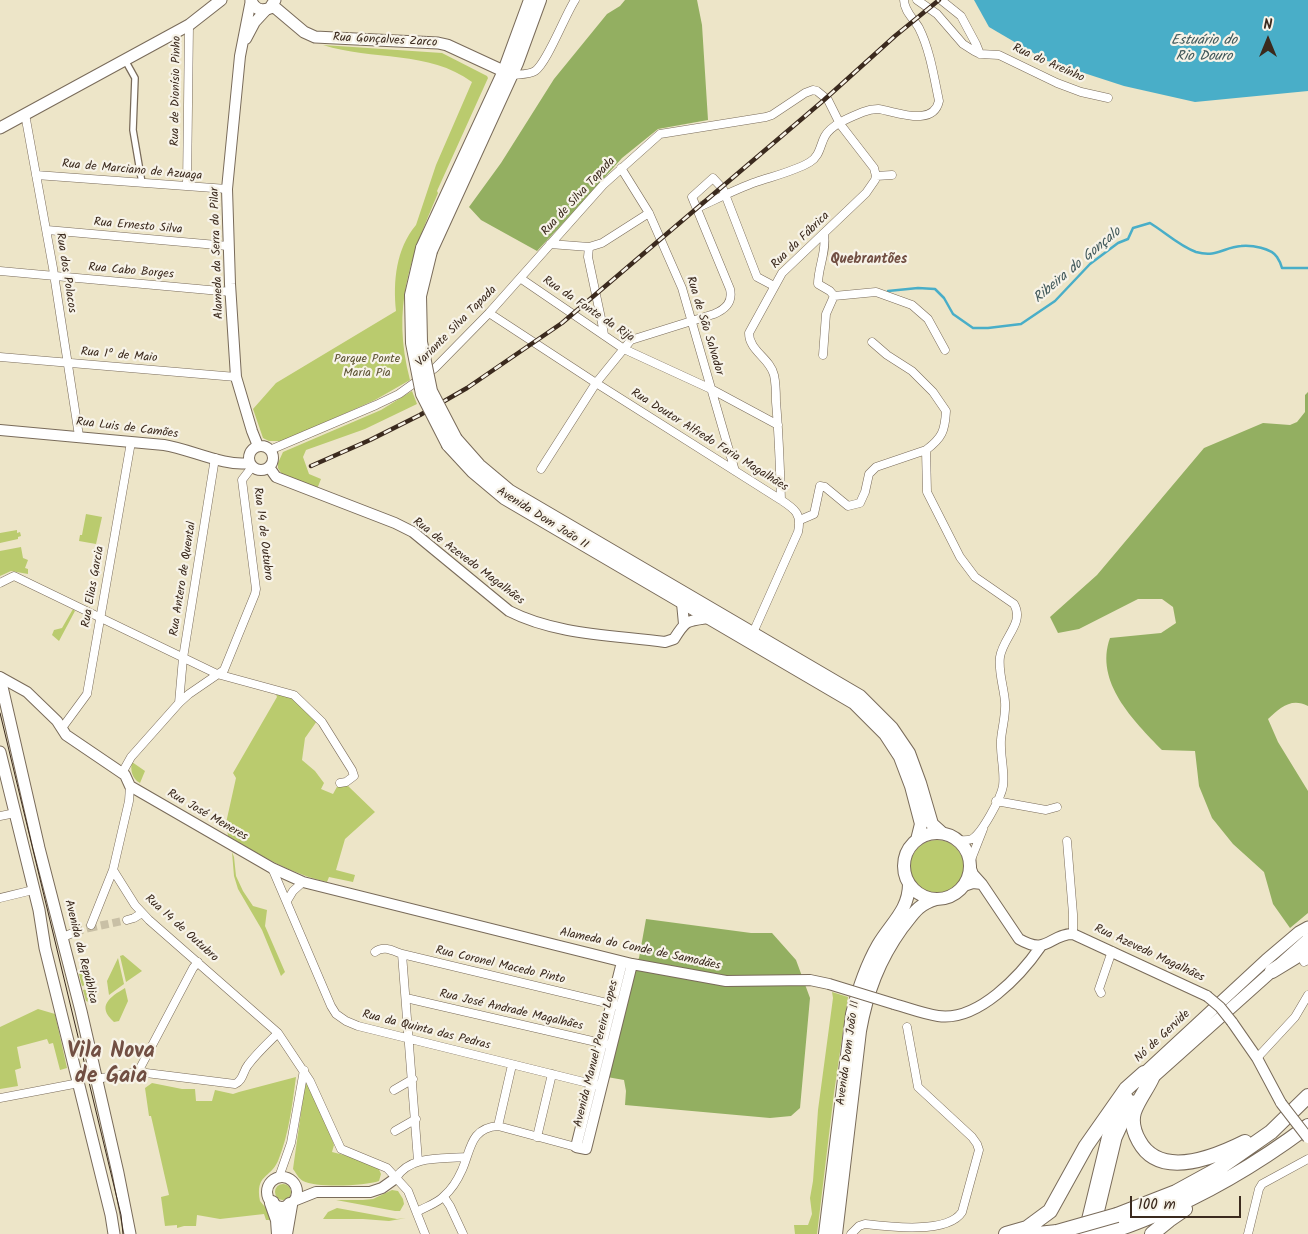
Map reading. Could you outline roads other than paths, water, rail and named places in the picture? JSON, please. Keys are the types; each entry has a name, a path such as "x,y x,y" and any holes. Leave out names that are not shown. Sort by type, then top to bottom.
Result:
{"highway":[{"path":"1272,971 1307,957"},
{"path":"1148,1076 1135,1111 1133,1120 1134,1133 1142,1148 1157,1160 1171,1163 1187,1162 1228,1150 1271,1132"},
{"path":"1006,1234 1027,1228 1050,1211 1086,1146 1126,1089 1148,1076"},
{"path":"1038,1234 1057,1232 1117,1215 1176,1192 1210,1174 1271,1132 1308,1096"},
{"path":"1101,1234 1117,1230 1179,1205 1207,1191 1282,1146 1308,1126"},
{"path":"1152,1234 1192,1205 1207,1191"},
{"path":"272,1204 278,1220 279,1234"},
{"path":"286,1234 291,1208"}],"main road":[{"path":"0,128 189,25 221,0"},
{"name":"Rua Gonçalves Zarco","path":"251,0 255,7 262,10 271,5 304,32 315,37 438,42 508,73"},
{"path":"508,73 530,0"},
{"path":"508,73 540,0"},
{"name":"Avenida Dom João II","path":"508,73 427,249 420,296 421,342 431,391 452,442 473,472 504,498 708,618 751,638 860,696 892,728 909,753 932,824 942,833"},
{"name":"Avenida Dom João II","path":"452,442 510,490 751,638 854,704 885,734 900,757 911,786 921,824 917,840"},
{"name":"Avenida da República","path":"0,678 37,839 63,937 130,1234"},
{"path":"0,752 39,910 45,948 111,1215 114,1234"},
{"path":"942,833 957,840 963,846 970,864 969,876 964,886 947,898 936,899 920,895 909,884 905,874 904,863 912,844 928,834 942,833"},
{"name":"Avenida Dom João II","path":"825,1234 852,1014 862,981 874,953 907,902 909,884"},
{"name":"Avenida Dom João II","path":"836,1234 860,1031 866,1003 878,969 892,942 918,907 924,902 936,899"},
{"name":"Nó de Gervide","path":"1084,1234 1108,1135 1123,1103 1266,960 1299,932 1308,927"},
{"path":"45,948 51,942 63,937"},
{"name":"Nó de Gervide","path":"1093,1234 1116,1138 1130,1106 1148,1076 1308,939"},
{"path":"78,1083 96,1079"}],"street":[{"name":"Alameda da Serra do Pilar","path":"251,0 240,56 227,189 228,246 236,377 258,446"},
{"path":"508,73 534,72 542,62 575,0"},
{"path":"697,208 742,187 808,163 817,154 829,130 870,109 905,116 916,116 928,114 937,107 939,101 925,44 919,27 907,10 904,0"},
{"path":"917,0 937,14 963,44 980,54"},
{"path":"941,0 961,16 980,54"},
{"name":"Alameda da Serra do Pilar","path":"240,56 255,22 271,5"},
{"name":"Rua de Dionísio Pinho","path":"187,186 189,25"},
{"name":"Rua do Areínho","path":"980,54 999,55 1057,83 1081,92 1108,98"},
{"path":"125,60 135,78 133,130 142,183"},
{"name":"Rua de Silva Tapada","path":"520,278 603,185 660,134 766,117 812,90 824,95 834,110 840,124"},
{"name":"Rua dos Polacos","path":"25,114 54,276 79,436"},
{"path":"840,124 874,168 876,176 892,175"},
{"name":"Rua de São Salvador","path":"621,168 649,213 682,288 735,471"},
{"name":"Rua de Marciano de Azuaga","path":"36,175 227,189"},
{"name":"Rua da Fábrica","path":"781,500 774,374 749,339 749,333 782,273 866,193 876,176"},
{"path":"541,468 596,383 631,340 722,311 730,302 731,296 692,197 713,178 723,189 757,277 774,286"},
{"path":"550,244 589,247 602,243 649,213"},
{"name":"Rua Ernesto Silva","path":"46,230 228,246"},
{"path":"824,234 826,242 818,275 818,284 830,291 834,296"},
{"path":"589,247 588,257 604,335"},
{"name":"Rua Cabo Borges","path":"0,271 231,292"},
{"name":"Variante Silva Tapada","path":"270,450 399,394 435,368 520,278"},
{"name":"Rua da Fonte da Rija","path":"520,278 624,349 711,389 778,425"},
{"path":"834,296 876,292 912,305 928,320 944,350"},
{"path":"822,355 826,314 834,296"},
{"name":"Rua Doutor Alfredo Faria Magalhães","path":"489,313 781,500 796,512 800,520"},
{"path":"751,638 798,532 800,520 814,514 820,486 825,487 848,506 860,503 865,492 869,474 876,467 926,450 936,443 942,435 946,411 933,392 912,371 887,355 872,342"},
{"name":"Rua 1º de Maio","path":"0,357 236,377"},
{"name":"Rua Luis de Camões","path":"0,430 79,436 177,447 238,465 250,465"},
{"name":"Rua Elias Garcia","path":"62,728 87,694 131,442"},
{"path":"258,446 265,446 270,450 273,457 269,467 262,470 250,465 250,452 258,446"},
{"path":"926,450 927,492 960,557 975,576 1014,604 1017,610 1018,616 1015,626 1000,657 1005,718 1001,740 1002,789 984,826 970,864 973,874 982,884 1019,939 1041,946"},
{"name":"Rua Antero de Quental","path":"179,703 183,658 214,458"},
{"name":"Rua 14 de Outubro","path":"122,773 131,757 179,703 224,670 256,589 242,480 250,465"},
{"name":"Rua de Azevedo Magalhães","path":"269,467 276,476 395,523 413,532 508,611 525,619 583,632 665,642 674,639 684,624"},
{"path":"0,583 14,576 217,674 294,695 322,722 352,770 354,776 346,782 340,783"},
{"path":"682,603 684,624 691,620 708,618"},
{"path":"0,678 15,684 27,692 57,721 66,735 122,773 127,778 130,786 129,801 114,870 91,925"},
{"name":"Rua José Meneres","path":"130,786 272,868"},
{"path":"996,801 1046,810 1057,807"},
{"path":"0,816 15,813"},
{"path":"957,840 966,841 972,838 984,826"},
{"path":"1067,841 1074,914 1073,934"},
{"name":"Alameda do Conde de Samodães","path":"272,868 303,882 627,963 726,981 810,980 940,1016 962,1015 981,1007 1000,992 1033,958 1041,946"},
{"name":"Rua da Quinta das Pedras","path":"272,868 331,1006 336,1014 346,1021 358,1026 409,1039 602,1086"},
{"name":"Rua 14 de Outubro","path":"114,870 135,905 142,913 278,1033 310,1081 341,1149 387,1168 408,1191 425,1234"},
{"path":"287,901 293,891 303,882"},
{"path":"964,886 973,883 982,884"},
{"path":"0,898 33,890"},
{"path":"127,920 142,913"},
{"path":"63,937 75,932"},
{"name":"Rua Azevedo Magalhães","path":"1041,946 1063,935 1073,934 1207,996 1220,1007 1232,1022 1257,1058 1281,1103 1308,1138"},
{"name":"Rua Coronel Macedo Pinto","path":"376,952 387,948 402,954 616,1006"},
{"path":"1101,993 1099,989 1112,951"},
{"path":"402,954 418,1161"},
{"path":"138,1072 193,968 198,962"},
{"name":"Avenida Manuel Pereira Lopes","path":"581,1148 602,1086 607,1045 627,963"},
{"path":"1257,1058 1295,1017 1308,995"},
{"name":"Rua José Andrade Magalhães","path":"406,998 607,1045"},
{"path":"851,1234 859,1226 865,1224 913,1229 930,1228 950,1223 958,1218 979,1150 977,1144 918,1087 908,1027"},
{"path":"96,1079 138,1072 238,1083 246,1066 278,1033"},
{"name":"Avenida Manuel Pereira Lopes","path":"581,1148 591,1083 607,1045"},
{"path":"498,1126 512,1065"},
{"path":"279,1177 289,1149 304,1070"},
{"path":"537,1137 552,1074"},
{"path":"394,1090 413,1079"},
{"path":"0,1098 78,1083"},
{"path":"395,1131 416,1119"},
{"path":"417,1212 444,1197 462,1170 478,1132 487,1127 498,1126 581,1148"},
{"path":"316,1192 291,1208 281,1208 272,1204 267,1190 271,1182 279,1177 289,1178 296,1184 316,1192 370,1192 382,1188 396,1178 401,1171 418,1161 466,1157"},
{"path":"1248,1234 1259,1189 1262,1184 1308,1159"},
{"path":"291,1208 298,1192 296,1184"},
{"path":"444,1197 463,1234"}],"water":[{"name":"Estuário do Rio Douro","path":"974,0 1308,0 1308,91 1195,102 1124,86 1047,61 989,27"}],"waterway":[{"name":"Ribeira do Gonçalo","path":"888,291 918,288 935,289 944,298 953,314 973,328 1021,324 1055,301 1090,264 1118,243 1128,239 1133,228 1150,223 1178,243 1203,254 1215,253 1235,247 1256,247 1266,249 1274,254 1282,268 1308,268"}],"tunnel":[{"path":"89,928 127,920"},
{"path":"75,932 89,928 91,925"}],"tram line":[{"path":"0,713 121,1215 123,1234"}],"railway":[{"path":"311,466 420,415 467,388 562,323 939,0"}],"district":[{"name":"Quebrantões","path":"869,261"},
{"name":"Vila Nova de Gaia","path":"111,1066"}],"park label":[{"name":"Parque Ponte Maria Pia","path":"367,367"}]}
